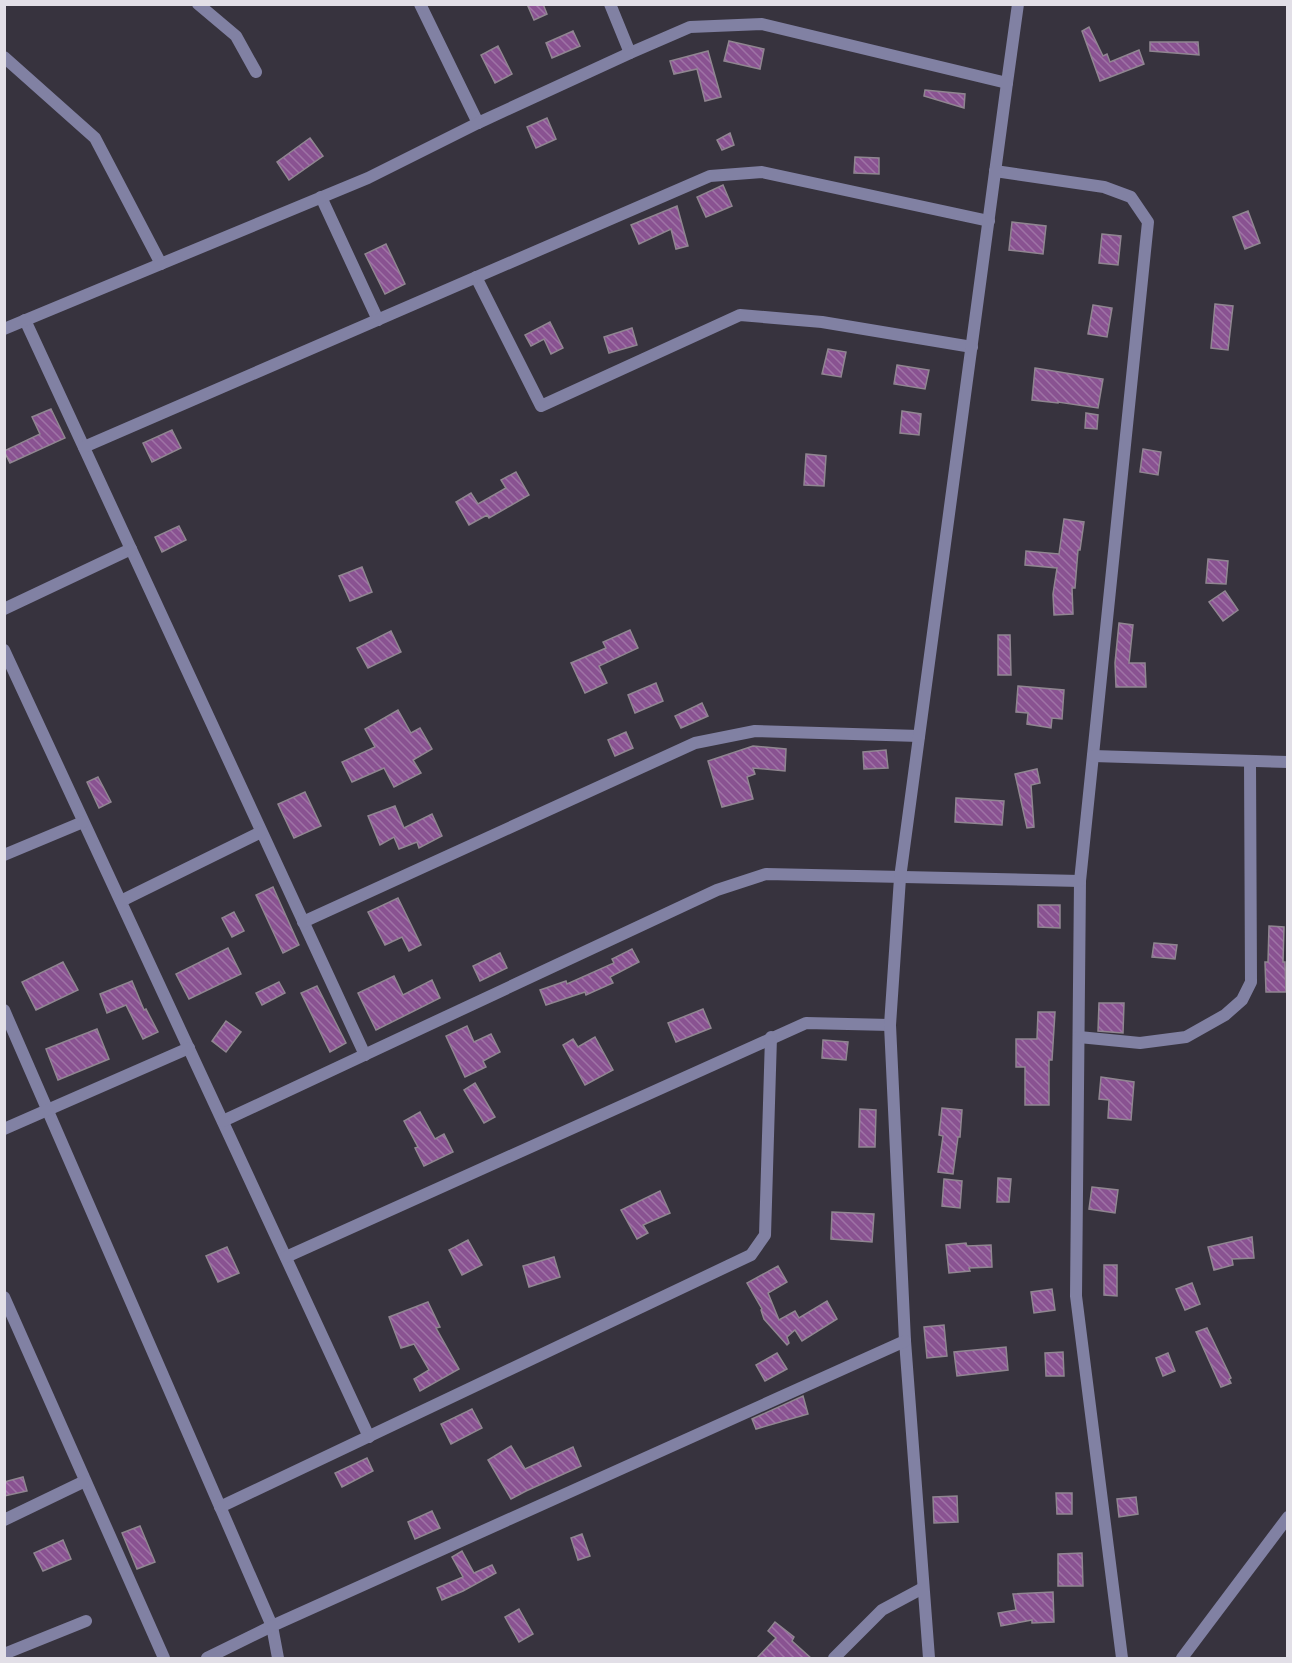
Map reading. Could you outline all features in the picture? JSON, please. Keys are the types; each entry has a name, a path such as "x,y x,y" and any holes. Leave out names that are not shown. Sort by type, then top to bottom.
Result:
{"street":[{"path":"198,4 236,36 256,72"},
{"path":"420,4 478,123"},
{"path":"610,4 630,53"},
{"path":"929,1659 905,1341 890,1025 900,878 1018,4"},
{"path":"4,329 368,178 478,123 690,27 762,24 1007,83"},
{"path":"4,57 95,138 161,264"},
{"path":"996,171 1104,187 1131,197 1148,222 1080,881 1076,1296 1122,1659"},
{"path":"84,447 710,176 762,172 989,221"},
{"path":"321,197 378,320"},
{"path":"476,278 541,406 740,315 822,322 972,347"},
{"path":"25,320 364,1055"},
{"path":"4,609 131,549"},
{"path":"4,650 369,1437"},
{"path":"303,922 695,743 755,731 919,736"},
{"path":"1093,756 1287,762"},
{"path":"1079,1037 1140,1043 1186,1037 1225,1016 1242,1000 1251,982 1250,760"},
{"path":"4,855 83,822"},
{"path":"122,901 261,832"},
{"path":"223,1122 717,890 766,874 1080,881"},
{"path":"4,1010 272,1626 278,1659"},
{"path":"286,1257 806,1023 890,1025"},
{"path":"220,1507 751,1256 765,1234 771,1037"},
{"path":"4,1129 189,1048"},
{"path":"4,1297 164,1659"},
{"path":"207,1659 272,1626 905,1341"},
{"path":"4,1520 85,1480"},
{"path":"1182,1659 1287,1517"},
{"path":"834,1659 882,1611 923,1588"},
{"path":"4,1653 86,1621"}],"building":[{"path":"527,4 543,4 547,14 534,20"},
{"path":"1089,27 1103,56 1107,54 1110,62 1139,50 1144,64 1100,81 1082,31"},
{"path":"573,31 580,46 552,58 546,43"},
{"path":"729,41 764,49 760,69 724,61"},
{"path":"1150,42 1198,42 1199,55 1150,51"},
{"path":"498,46 512,74 495,83 481,55"},
{"path":"708,51 721,97 705,101 697,69 674,74 670,61"},
{"path":"925,90 965,94 964,108 924,96"},
{"path":"547,118 556,139 536,148 527,127"},
{"path":"730,133 734,145 722,150 717,140"},
{"path":"310,138 323,156 289,180 277,162"},
{"path":"855,157 879,158 879,174 854,173"},
{"path":"723,185 732,206 706,217 697,197"},
{"path":"677,206 688,246 676,249 671,229 639,244 631,225"},
{"path":"1248,211 1260,243 1245,249 1233,217"},
{"path":"1012,222 1046,226 1043,254 1009,250"},
{"path":"1102,234 1121,236 1118,265 1099,263"},
{"path":"386,244 405,284 385,294 365,254"},
{"path":"1215,304 1233,306 1228,350 1211,348"},
{"path":"1093,305 1112,308 1107,337 1088,334"},
{"path":"550,322 563,348 551,354 544,339 531,346 525,335"},
{"path":"632,328 637,345 609,353 604,337"},
{"path":"828,349 846,352 841,377 822,374"},
{"path":"897,365 929,370 925,389 894,384"},
{"path":"1035,368 1103,379 1098,408 1032,400"},
{"path":"51,409 65,438 10,463 4,451 40,434 32,417"},
{"path":"902,411 921,414 919,435 900,433"},
{"path":"1086,413 1098,415 1097,429 1085,428"},
{"path":"172,430 181,448 152,462 143,443"},
{"path":"1143,449 1161,452 1158,475 1140,472"},
{"path":"806,454 826,456 824,486 804,485"},
{"path":"516,472 529,495 489,518 487,515 469,525 456,502 471,493 478,504 506,488 501,480"},
{"path":"1064,519 1084,522 1080,550 1078,550 1075,588 1072,588 1073,614 1054,615 1053,594 1057,568 1025,565 1026,551 1059,554"},
{"path":"179,526 186,540 162,552 155,537"},
{"path":"1208,559 1228,561 1226,584 1206,583"},
{"path":"362,567 372,592 350,601 339,576"},
{"path":"1225,591 1238,610 1223,621 1209,602"},
{"path":"1119,623 1133,625 1129,663 1145,663 1146,687 1116,687 1115,663"},
{"path":"630,630 638,648 599,666 607,683 585,693 571,663 606,648 603,642"},
{"path":"391,631 401,652 368,668 357,648"},
{"path":"998,635 1010,635 1011,675 998,675"},
{"path":"656,683 663,701 635,713 628,695"},
{"path":"1018,686 1064,690 1062,719 1052,718 1051,728 1027,724 1028,713 1016,712"},
{"path":"702,703 708,716 681,728 675,716"},
{"path":"398,710 411,733 420,728 432,749 413,760 421,773 394,787 384,768 352,782 342,762 375,747 365,729"},
{"path":"626,732 633,748 615,756 608,740"},
{"path":"753,746 786,749 785,771 753,768 755,774 747,777 753,799 722,807 708,761"},
{"path":"886,750 888,768 864,769 863,752"},
{"path":"1037,769 1040,783 1031,785 1034,827 1027,828 1015,774"},
{"path":"98,777 111,802 99,808 87,782"},
{"path":"305,792 321,826 294,838 278,804"},
{"path":"956,798 1004,801 1002,825 955,822"},
{"path":"395,806 404,828 432,814 442,836 419,848 417,842 399,849 394,837 380,845 368,816"},
{"path":"273,887 299,945 283,953 256,895"},
{"path":"398,898 421,945 409,951 402,937 385,945 368,912"},
{"path":"1038,905 1060,905 1060,928 1038,927"},
{"path":"234,912 244,931 232,937 222,918"},
{"path":"1269,926 1284,927 1283,962 1285,962 1286,992 1266,992 1265,962 1268,962"},
{"path":"1154,943 1177,945 1175,959 1152,957"},
{"path":"228,948 241,974 189,999 176,974"},
{"path":"632,949 639,962 610,977 613,983 586,995 585,992 546,1005 540,990 566,981 567,984 614,963 612,959"},
{"path":"500,953 507,968 480,981 473,966"},
{"path":"63,962 78,990 36,1010 22,982"},
{"path":"394,976 403,995 432,980 440,998 376,1030 358,993"},
{"path":"132,981 144,1010 146,1009 158,1032 143,1039 126,1005 107,1013 100,994"},
{"path":"279,982 285,993 262,1005 256,993"},
{"path":"317,986 346,1043 330,1052 301,993"},
{"path":"1099,1003 1124,1003 1123,1033 1098,1031"},
{"path":"703,1009 711,1028 676,1042 668,1023"},
{"path":"1038,1012 1055,1012 1052,1060 1049,1060 1049,1105 1025,1105 1025,1067 1016,1067 1016,1039 1037,1039"},
{"path":"226,1021 241,1032 226,1052 212,1041"},
{"path":"467,1026 474,1042 491,1034 500,1052 483,1061 486,1067 465,1077 446,1036"},
{"path":"97,1029 109,1059 58,1080 46,1049"},
{"path":"595,1037 613,1070 585,1085 563,1045 573,1039 578,1047"},
{"path":"823,1040 848,1042 846,1060 822,1058"},
{"path":"1101,1077 1134,1082 1131,1120 1108,1118 1109,1100 1099,1099"},
{"path":"475,1083 495,1117 484,1123 464,1090"},
{"path":"942,1108 962,1110 953,1174 938,1172 943,1136 939,1135"},
{"path":"860,1109 876,1110 875,1147 859,1147"},
{"path":"420,1112 435,1139 444,1134 453,1152 424,1166 415,1148 418,1147 404,1121"},
{"path":"998,1178 1011,1179 1009,1202 997,1202"},
{"path":"944,1179 962,1181 960,1208 942,1206"},
{"path":"1092,1187 1118,1190 1115,1213 1089,1209"},
{"path":"660,1191 670,1213 643,1225 648,1233 637,1239 621,1210"},
{"path":"832,1212 874,1214 872,1242 831,1239"},
{"path":"1252,1237 1254,1258 1232,1259 1233,1265 1214,1270 1208,1247"},
{"path":"468,1240 482,1265 462,1275 449,1250"},
{"path":"966,1243 967,1246 991,1245 992,1267 969,1268 970,1271 949,1273 946,1245"},
{"path":"227,1247 239,1273 218,1282 206,1256"},
{"path":"554,1257 560,1277 529,1287 523,1266"},
{"path":"1104,1265 1117,1265 1117,1296 1104,1295"},
{"path":"778,1266 787,1282 768,1293 779,1320 795,1311 799,1318 827,1301 837,1319 802,1341 795,1330 787,1337 789,1343 787,1345 764,1319 762,1309 747,1283"},
{"path":"1192,1283 1200,1304 1185,1310 1176,1289"},
{"path":"1052,1289 1055,1310 1034,1313 1031,1292"},
{"path":"428,1302 440,1327 436,1328 459,1369 420,1391 414,1379 429,1370 414,1344 401,1348 389,1317"},
{"path":"944,1325 947,1356 927,1358 924,1327"},
{"path":"1207,1328 1231,1378 1229,1379 1231,1383 1221,1387 1196,1332"},
{"path":"1006,1347 1008,1370 957,1376 954,1352"},
{"path":"1063,1352 1064,1376 1046,1376 1045,1353"},
{"path":"777,1353 787,1369 765,1381 756,1365"},
{"path":"1168,1353 1175,1371 1163,1376 1156,1358"},
{"path":"803,1396 808,1414 756,1429 752,1419"},
{"path":"472,1409 482,1428 451,1444 441,1424"},
{"path":"511,1446 525,1469 573,1447 581,1466 511,1499 488,1460"},
{"path":"367,1458 373,1471 342,1487 335,1473"},
{"path":"23,1477 27,1491 4,1496 4,1482"},
{"path":"1056,1493 1072,1493 1072,1514 1057,1514"},
{"path":"957,1496 958,1522 934,1523 933,1497"},
{"path":"1136,1497 1138,1514 1119,1517 1117,1499"},
{"path":"432,1511 440,1528 415,1539 408,1522"},
{"path":"140,1526 155,1562 137,1569 122,1533"},
{"path":"582,1534 590,1556 578,1560 571,1538"},
{"path":"63,1540 71,1559 43,1571 34,1553"},
{"path":"462,1551 474,1573 492,1565 496,1573 442,1600 437,1588 463,1577 452,1557"},
{"path":"1082,1553 1083,1586 1058,1586 1058,1554"},
{"path":"1053,1592 1054,1622 1032,1623 1032,1620 1001,1626 998,1613 1016,1610 1013,1594"},
{"path":"519,1609 533,1634 519,1642 505,1617"},
{"path":"775,1622 794,1637 792,1641 812,1659 756,1659 776,1638 768,1631"}]}
